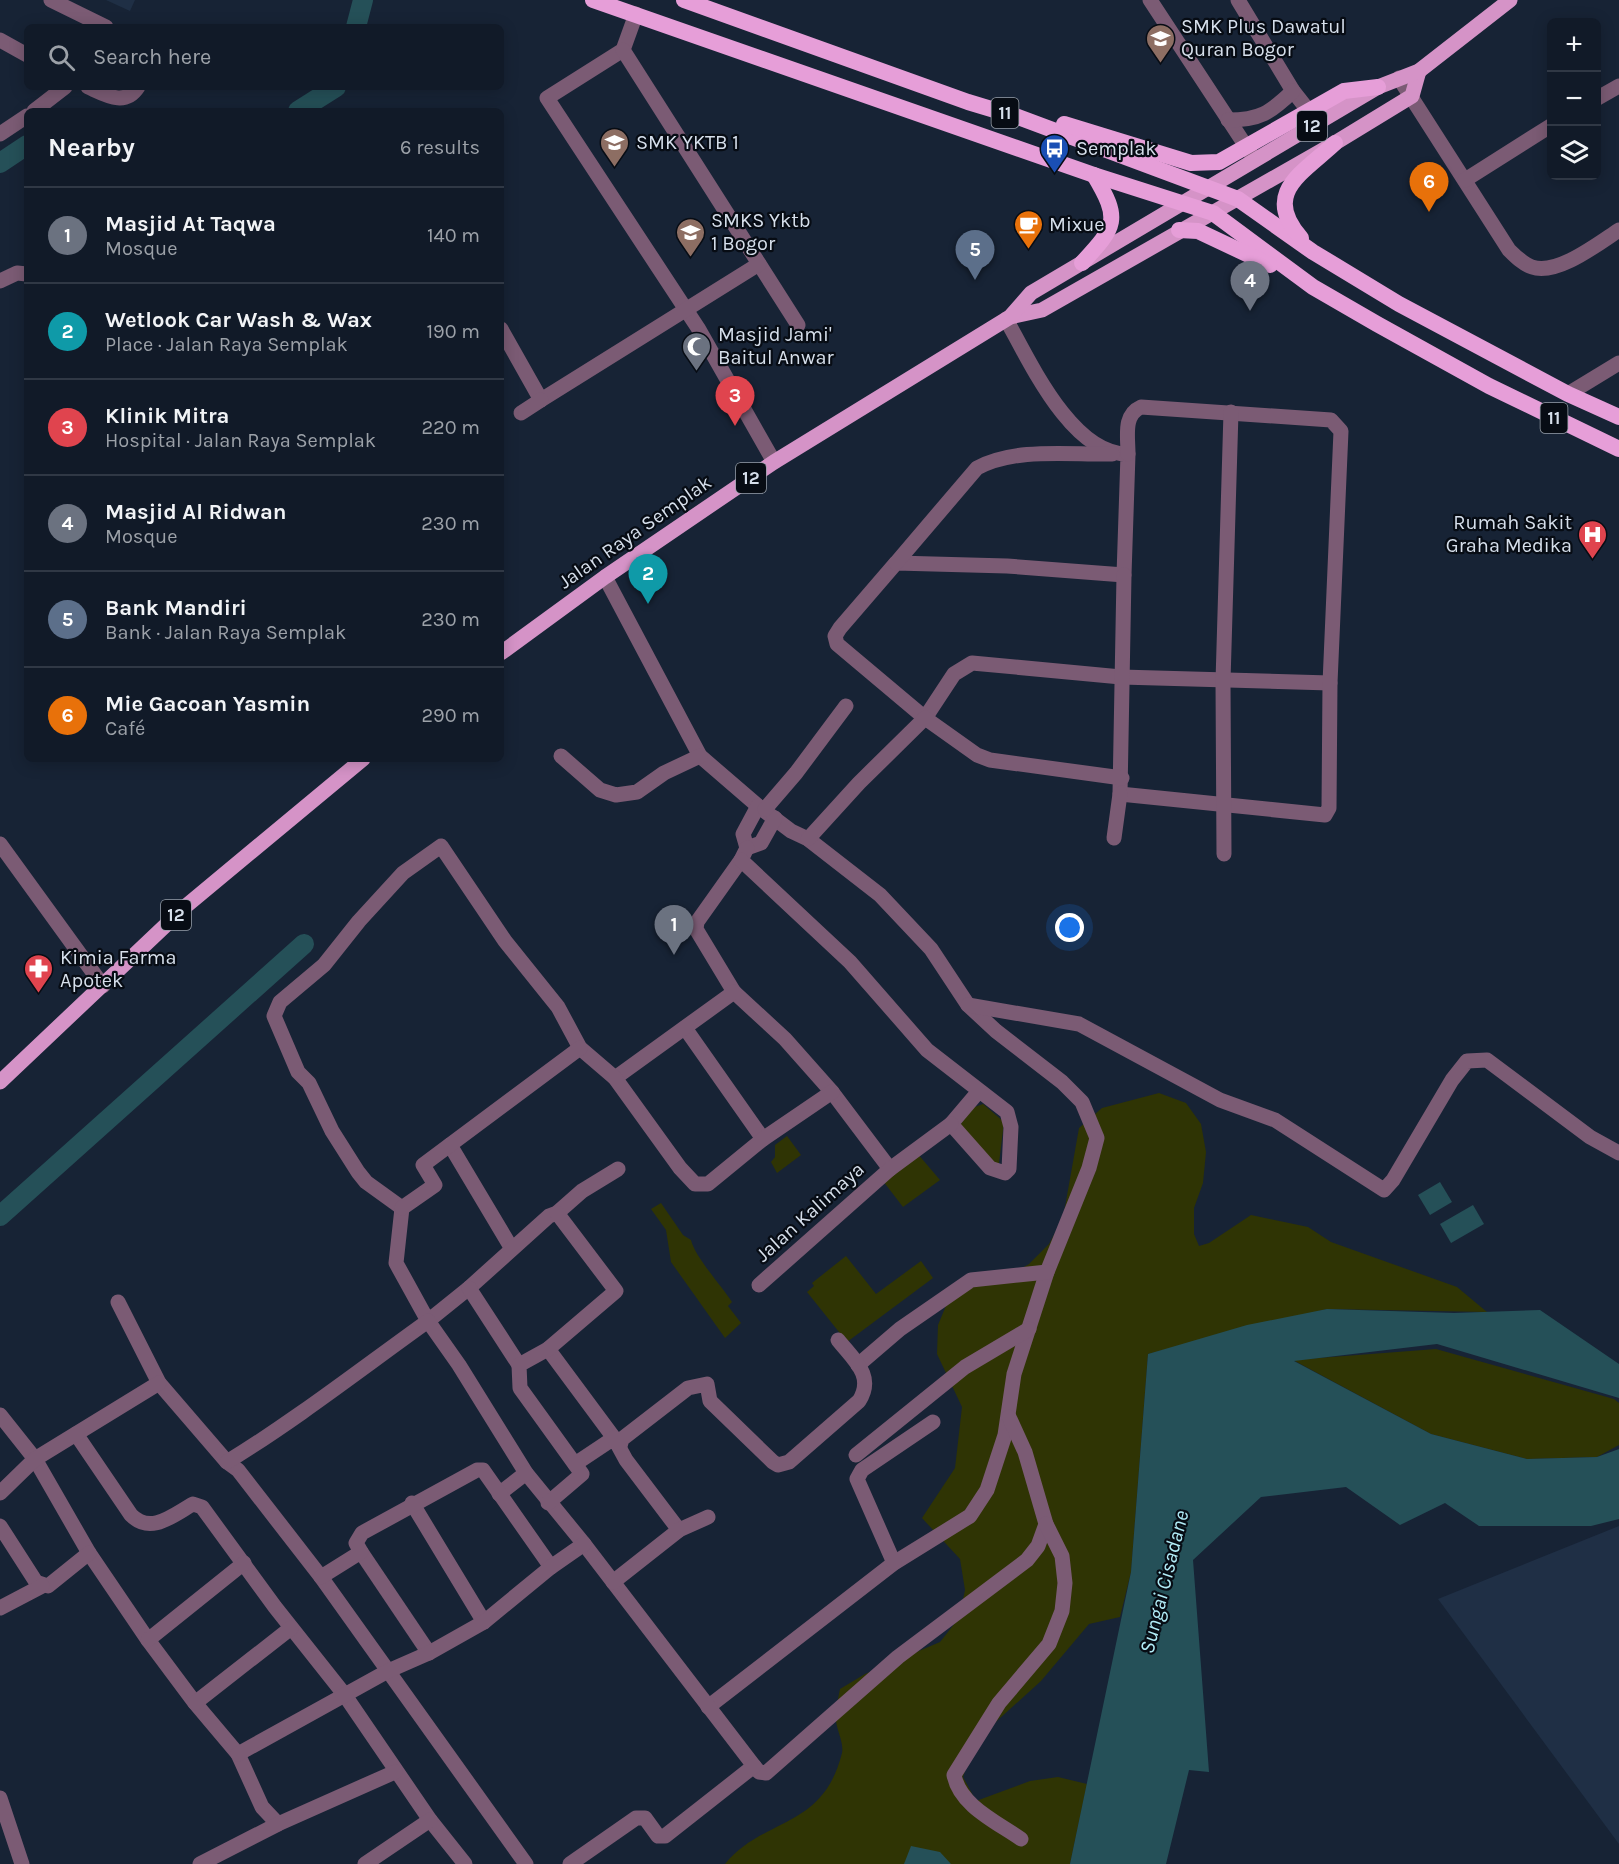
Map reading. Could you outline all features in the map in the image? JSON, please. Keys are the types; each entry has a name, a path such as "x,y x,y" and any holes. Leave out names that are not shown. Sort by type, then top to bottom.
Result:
{"highway":[{"name":"11","path":"592,0 1094,175 1213,213 1313,287 1489,386 1619,449"},
{"name":"11","path":"684,0 968,102 1018,117 1238,199 1313,252 1399,304 1568,394 1619,417"},
{"path":"1018,117 1071,125 1191,164 1219,162 1251,154 1308,110 1344,91 1378,87"},
{"name":"12","path":"1313,252 1290,226 1283,201 1290,185 1335,143"},
{"name":"12","path":"1082,263 1106,237 1112,226 1111,209 1094,175"},
{"path":"1179,230 1198,231 1230,244 1313,287"}],"main road":[{"name":"12","path":"1208,189 1251,154 1378,87 1419,71 1510,0"},
{"path":"1412,96 1419,71"},
{"name":"12","path":"1238,199 1412,96"},
{"name":"Jalan Raya Semplak","path":"504,651 604,577 774,462 1008,318 1031,293 1208,189"},
{"name":"Jalan Raya Semplak","path":"1008,318 1042,310 1179,230 1238,199"},
{"name":"12","path":"0,1082 186,906 359,762"}],"street":[{"path":"51,0 100,24"},
{"path":"1150,0 1251,154"},
{"path":"1238,0 1293,91 1308,110"},
{"path":"636,14 623,50 547,98 723,370 774,462"},
{"path":"0,40 24,53"},
{"path":"623,50 798,325"},
{"path":"1399,78 1509,250 1534,268 1547,268 1574,258 1619,230"},
{"path":"1601,96 1619,86"},
{"path":"38,108 61,90"},
{"path":"95,90 112,97 128,98 135,90"},
{"path":"1228,120 1251,120 1271,112 1293,91"},
{"path":"0,134 24,118"},
{"path":"1465,180 1549,126"},
{"path":"521,413 759,264"},
{"path":"0,281 17,273 24,274"},
{"path":"1008,318 1048,394 1085,436 1112,454"},
{"path":"504,334 541,400"},
{"path":"1568,394 1619,363"},
{"path":"1114,838 1122,778 1120,677 1128,417 1133,411 1141,408 1330,420 1341,431 1330,683 1329,808 1325,815 1120,794"},
{"path":"1224,854 1226,805 1223,681 1231,412"},
{"path":"1122,778 990,760 977,755 925,718 837,644 836,636 840,628 977,468 1023,456 1128,454"},
{"path":"896,563 1007,566 1124,575"},
{"path":"604,577 656,670 700,756 766,811 808,839 880,895 932,949 968,1005 996,1031 1062,1082 1082,1102 1097,1138 1089,1167 1047,1272 1014,1374 1009,1417 987,1490 970,1516 894,1563 708,1707"},
{"path":"808,839 859,783 925,718 954,674 972,663 1120,677 1330,683"},
{"path":"846,706 766,811 742,834 744,854 850,962 927,1050 1007,1112 1010,1119 1009,1170 999,1173 990,1168 951,1124"},
{"path":"561,756 600,790 616,795 637,792 664,773 700,756"},
{"path":"766,811 761,843 744,854 697,922 696,929 734,992 785,1039 832,1092 890,1169"},
{"path":"0,844 103,986"},
{"path":"402,1208 366,1182 358,1172 332,1131 309,1083 298,1072 274,1016 280,1002 324,965 359,921 404,873 441,846 505,941 558,1007 580,1048 615,1078 680,1168 695,1184 708,1184 763,1139 832,1092"},
{"path":"615,1078 734,992"},
{"path":"968,1005 1079,1024 1220,1100 1275,1120 1384,1190 1393,1180 1452,1080 1467,1061 1487,1060 1590,1137 1619,1153"},
{"path":"685,1028 763,1139"},
{"path":"580,1048 423,1165 435,1185 402,1208 396,1263 428,1321 459,1365 526,1473 548,1503 584,1544 759,1772 771,1770 898,1657 1027,1560 1038,1546 1046,1524"},
{"name":"Jalan Kalimaya","path":"759,1285 890,1169 951,1124 979,1091"},
{"path":"450,1145 512,1249"},
{"path":"227,1462 292,1422 428,1321 470,1288 549,1216 557,1213 582,1191 618,1169"},
{"path":"519,1365 548,1349 615,1292 557,1213"},
{"path":"858,1365 900,1329 971,1280 1047,1272"},
{"path":"470,1288 519,1365 520,1388 582,1474 548,1503"},
{"path":"118,1302 159,1383 227,1462 238,1470 321,1577 526,1864"},
{"path":"856,1455 965,1367 1029,1329"},
{"path":"574,1464 622,1439 688,1388 707,1384 710,1401 773,1462 783,1464 789,1462 859,1401 866,1390 866,1383 858,1365 838,1340"},
{"path":"548,1349 617,1442 626,1460 679,1530"},
{"path":"0,1493 35,1459 159,1383"},
{"path":"0,1415 35,1459 89,1553 148,1640 195,1703 238,1754 262,1807 278,1824"},
{"path":"1009,1417 1025,1452 1046,1524 1062,1556 1065,1583 1062,1611 1050,1644 999,1703 954,1775 956,1789 965,1799 1022,1839"},
{"path":"894,1563 857,1479 862,1470 933,1422"},
{"path":"76,1434 136,1520 147,1525 155,1525 197,1504 223,1533 291,1629 344,1694 395,1772 465,1864"},
{"path":"429,1653 361,1552 356,1543 362,1533 412,1503 477,1470 483,1470 551,1567"},
{"path":"499,1494 526,1473"},
{"path":"412,1503 484,1622"},
{"path":"613,1582 679,1530 708,1517"},
{"path":"0,1526 36,1582 42,1587"},
{"path":"238,1754 344,1694 429,1653 484,1622 551,1567 584,1544"},
{"path":"321,1577 361,1552"},
{"path":"0,1608 48,1586 89,1553"},
{"path":"148,1640 244,1563"},
{"path":"195,1703 291,1629"},
{"path":"570,1864 636,1818 645,1818 658,1836 665,1836 754,1766"},
{"path":"200,1864 278,1824 395,1772"},
{"path":"0,1798 22,1864"},
{"path":"365,1864 430,1820"}],"shaded area":[{"path":"106,0 135,0 130,11"},
{"path":"1619,1526 1619,1844 1438,1599"}],"green space":[{"path":"1159,1093 1186,1103 1201,1124 1206,1152 1203,1183 1194,1208 1194,1234 1199,1246 1209,1243 1251,1215 1308,1227 1331,1242 1457,1287 1487,1312 1327,1309 1148,1354 1131,1572 1120,1617 1089,1624 1041,1681 988,1729 971,1753 963,1777 976,1801 1030,1781 1058,1777 1087,1784 1070,1864 725,1864 740,1849 807,1810 821,1796 833,1778 842,1753 836,1717 840,1689 865,1674 940,1642 959,1618 965,1590 960,1559 922,1518 955,1468 962,1407 937,1354 938,1325 950,1296 974,1279 1004,1279 1029,1264 1049,1244 1063,1218 1079,1128 1102,1108"},
{"path":"983,1104 1004,1122 999,1163 995,1163 960,1125 972,1108"},
{"path":"787,1136 801,1155 777,1173 771,1162 775,1157 775,1145"},
{"path":"917,1153 940,1180 903,1207 883,1181"},
{"path":"661,1203 683,1235 691,1240 703,1263 732,1302 728,1306 741,1323 725,1338 671,1262 666,1230 651,1209"},
{"path":"846,1256 876,1294 921,1261 933,1278 847,1342 807,1292 814,1286 812,1283"},
{"path":"1436,1349 1614,1399 1619,1403 1619,1445 1597,1457 1527,1459 1431,1434 1293,1360"}],"water":[{"path":"1440,1182 1452,1202 1430,1215 1418,1195"},
{"path":"1473,1205 1484,1224 1451,1243 1440,1224"},
{"name":"Sungai Cisadane","path":"1327,1309 1454,1313 1540,1310 1619,1364 1619,1398 1437,1344 1294,1361 1431,1434 1527,1459 1597,1457 1619,1449 1619,1519 1591,1526 1479,1526 1445,1503 1400,1525 1346,1487 1261,1497 1193,1560 1209,1772 1189,1770 1166,1864 1070,1864 1131,1572 1148,1354 1247,1325"},
{"path":"911,1846 940,1852 951,1864 904,1864"}],"waterway":[{"path":"357,24 363,0"},
{"path":"303,108 331,90"},
{"path":"0,163 24,147"},
{"path":"0,1216 304,944"}],"place":[{"name":"SMK Plus Dawatul Quran Bogor","path":"1160,64"},
{"name":"SMK YKTB 1","path":"615,168"},
{"name":"Semplak","path":"1055,174"},
{"name":"Mie Gacoan Yasmin","path":"1429,212"},
{"name":"Mixue","path":"1028,250"},
{"name":"SMKS Yktb 1 Bogor","path":"690,258"},
{"name":"Bank Mandiri","path":"975,280"},
{"name":"Masjid Al Ridwan","path":"1250,311"},
{"name":"Masjid Jami' Baitul Anwar","path":"697,372"},
{"name":"Klinik Mitra","path":"735,426"},
{"name":"Rumah Sakit Graha Medika","path":"1593,560"},
{"name":"Wetlook Car Wash & Wax","path":"648,604"},
{"name":"Masjid At Taqwa","path":"674,955"},
{"name":"Kimia Farma Apotek","path":"39,994"}]}
